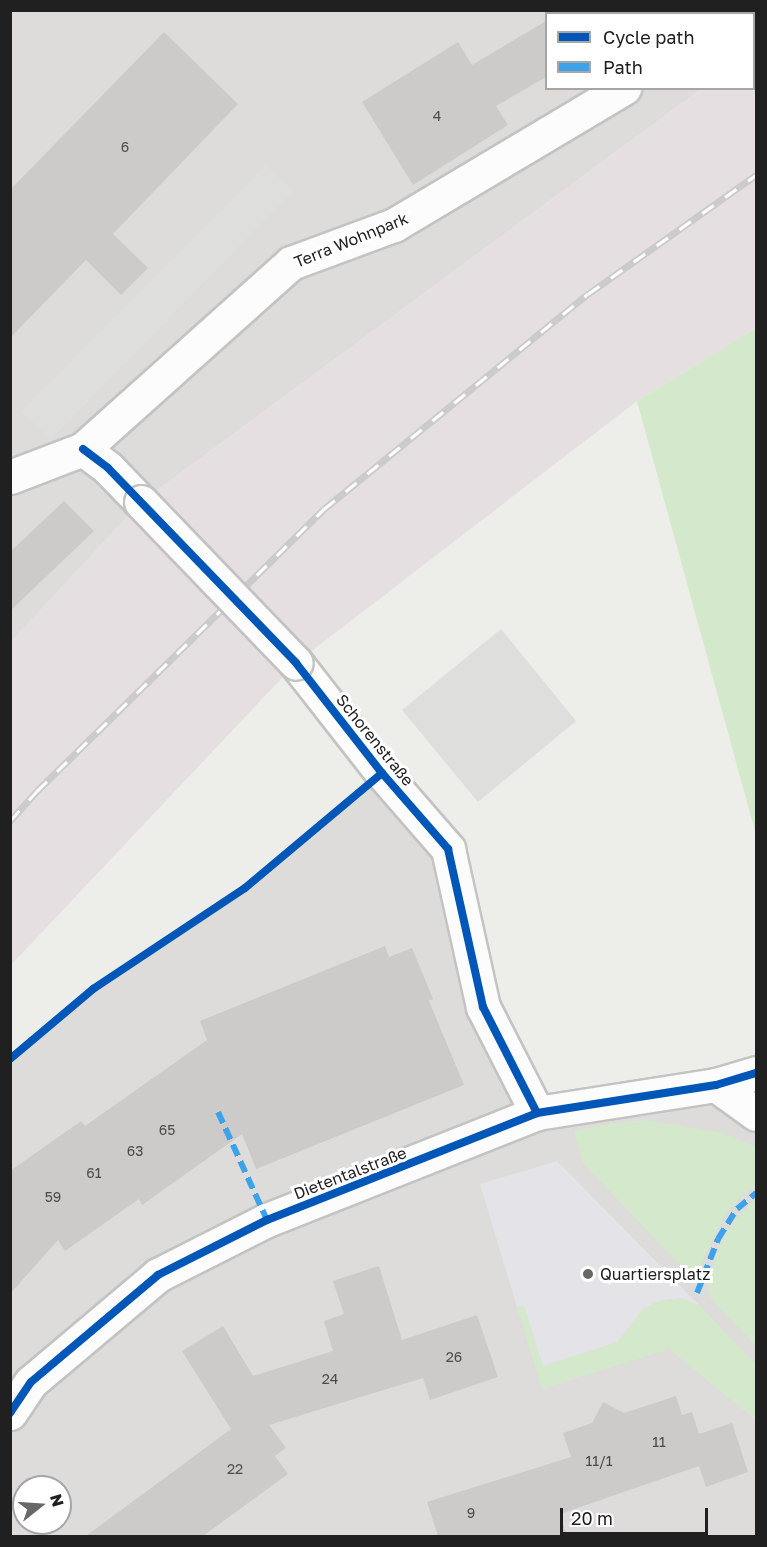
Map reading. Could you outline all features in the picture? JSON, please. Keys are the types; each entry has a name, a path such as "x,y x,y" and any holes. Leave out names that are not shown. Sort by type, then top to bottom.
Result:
{"street":[{"name":"Terra Wohnpark","path":"10,477 83,449 291,263 394,225 621,90"},
{"name":"Schorenstraße","path":"83,449 108,468 296,663 382,772 448,849 483,1007 537,1113"},
{"name":"Dietentalstraße","path":"10,1413 31,1382 158,1275 267,1220 537,1113 716,1085 756,1073"},
{"path":"716,1085 756,1114"}],"shaded area":[{"path":"11,11 756,11 755,48 755,12 545,12 545,90 700,90 141,502 11,642"},
{"path":"755,48 756,328 637,401 296,663 11,965 10,642 141,502 700,90 755,90"},
{"path":"266,165 293,191 51,439 21,412"},
{"path":"501,629 576,721 478,802 402,710"},
{"path":"382,773 448,849 483,1007 537,1113 756,1062 756,1536 11,1536 11,1059 93,989 245,888"},
{"name":"Quartiersplatz","path":"557,1161 699,1305 680,1298 658,1301 644,1308 617,1342 543,1366 524,1305 517,1307 480,1184"}],"green space":[{"path":"756,328 756,835 637,401"},
{"path":"646,1120 721,1133 756,1147 756,1186 740,1198 724,1216 697,1272 687,1272 583,1163 574,1131 614,1123"},
{"path":"756,1198 756,1346 711,1298 708,1286 717,1253 726,1234 736,1219"},
{"path":"680,1298 699,1305 756,1365 756,1420 669,1349 542,1389 517,1307 524,1305 543,1366 617,1342 644,1308 658,1301"}],"building":[{"path":"545,22 545,78 496,106 508,125 413,185 362,102 458,42 472,65"},
{"path":"164,32 238,104 113,234 148,268 121,295 86,260 10,338 10,190"},
{"path":"64,501 94,531 10,611 10,552"},
{"path":"385,946 389,957 412,948 433,999 429,1001 464,1085 256,1169 242,1134 142,1205 139,1199 65,1251 58,1240 10,1294 10,1171 81,1121 85,1126 207,1040 200,1021"},
{"path":"379,1266 402,1340 477,1315 498,1377 430,1400 423,1378 269,1425 286,1448 275,1456 288,1474 203,1536 86,1536 231,1429 182,1351 223,1326 253,1376 333,1351 324,1321 344,1314 333,1281"},
{"path":"676,1396 682,1415 692,1412 699,1434 732,1423 748,1472 706,1487 699,1466 560,1514 567,1536 438,1536 427,1502 571,1457 563,1433 592,1423 603,1402 624,1413"}],"railway":[{"path":"10,821 37,791 324,509 588,294 756,175"}],"marked path":[{"path":"218,1112 267,1220"},
{"path":"697,1293 718,1239 737,1209 756,1193"}],"cycle path":[{"path":"83,449 108,468 296,663 382,773 448,849 483,1007 537,1113"},
{"path":"10,1059 93,989 245,888 382,773"},
{"path":"10,1413 31,1382 158,1275 267,1220 537,1113 716,1085 756,1073"}],"place":[{"name":"Quartiersplatz","path":"588,1274"}]}
